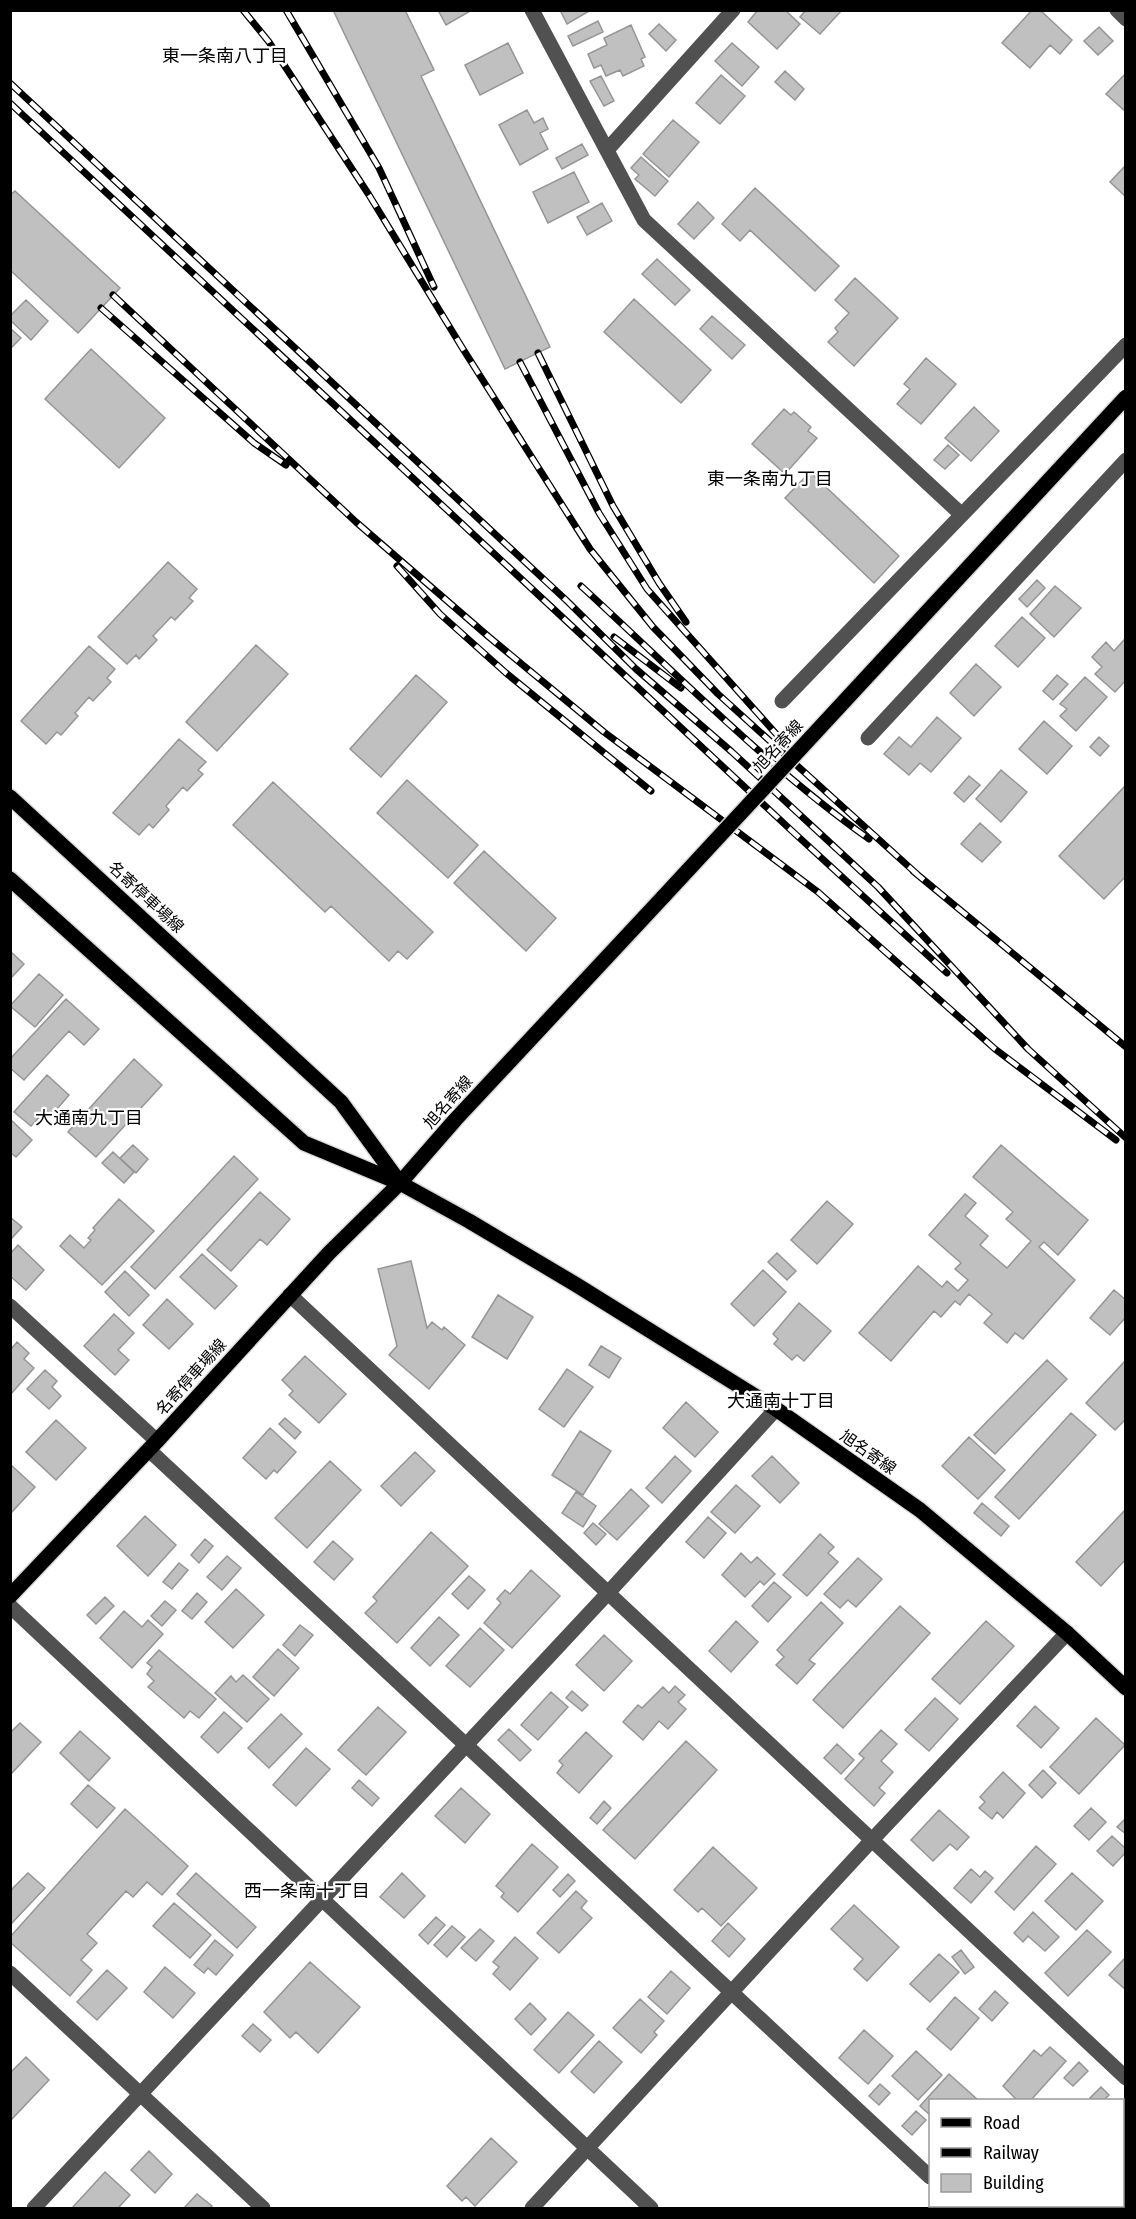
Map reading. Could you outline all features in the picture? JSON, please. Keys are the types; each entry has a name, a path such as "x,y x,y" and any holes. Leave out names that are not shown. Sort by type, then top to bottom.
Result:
{"main road":[{"name":"旭名寄線","path":"1125,397 455,1120 400,1184 575,1284 776,1409 920,1510 1067,1633 1125,1688"},
{"name":"名寄停車場線","path":"10,797 341,1102 400,1184 329,1253 153,1445 10,1596"},
{"path":"10,879 304,1143 400,1184"}],"street":[{"path":"532,10 644,220 962,515"},
{"path":"607,150 733,10"},
{"path":"1117,10 1125,19"},
{"path":"782,701 1125,345"},
{"path":"868,738 1125,460"},
{"path":"290,1295 1125,2078"},
{"path":"10,1306 466,1743 929,2176"},
{"path":"34,2208 323,1900 776,1409"},
{"path":"10,1606 651,2208"},
{"path":"532,2208 871,1841 1067,1633"},
{"path":"10,1973 263,2208"}],"building":[{"path":"333,10 405,10 434,70 421,76 550,347 505,369"},
{"path":"438,10 472,10 446,25"},
{"path":"560,10 591,10 567,24"},
{"path":"758,10 785,10 800,24 777,49 748,22"},
{"path":"806,10 842,10 820,34 800,17"},
{"path":"1032,10 1040,10 1072,40 1060,54 1050,45 1030,68 1002,43"},
{"path":"598,21 603,32 573,46 568,36"},
{"path":"659,24 676,40 666,51 649,34"},
{"path":"631,25 645,57 641,59 644,66 623,76 620,70 606,76 601,65 594,68 588,54 607,45 604,38"},
{"path":"1099,27 1113,41 1098,55 1084,41"},
{"path":"508,43 523,73 480,95 465,65"},
{"path":"732,43 759,67 742,86 715,61"},
{"path":"785,71 804,89 795,100 775,82"},
{"path":"1126,73 1126,112 1106,94"},
{"path":"721,75 745,96 720,124 696,103"},
{"path":"601,76 614,101 604,106 590,81"},
{"path":"527,110 534,123 543,118 548,129 540,133 548,149 520,165 499,125"},
{"path":"673,120 699,142 669,177 643,154"},
{"path":"582,144 588,155 562,169 556,158"},
{"path":"641,157 668,181 655,196 635,179 639,175 631,168"},
{"path":"1126,165 1126,197 1110,182"},
{"path":"574,172 589,202 548,223 533,192"},
{"path":"755,188 839,266 815,291 750,230 740,241 722,224"},
{"path":"15,191 120,288 78,333 10,270 10,195"},
{"path":"698,202 714,218 694,239 678,224"},
{"path":"602,203 612,221 587,235 577,217"},
{"path":"657,259 690,290 675,305 642,274"},
{"path":"855,278 898,318 854,366 828,342 838,332 835,328 849,313 835,300"},
{"path":"634,299 711,370 681,403 604,332"},
{"path":"26,300 48,321 31,340 10,320 10,316"},
{"path":"712,316 745,345 732,359 700,329"},
{"path":"10,328 21,338 10,349"},
{"path":"91,349 165,418 119,468 45,399"},
{"path":"926,358 956,384 921,424 897,404 910,389 904,384"},
{"path":"974,407 999,431 971,461 945,438"},
{"path":"784,409 791,415 794,412 811,427 808,431 817,438 785,474 752,444"},
{"path":"948,445 959,455 945,469 934,460"},
{"path":"810,472 899,556 874,583 785,498"},
{"path":"168,562 197,589 189,598 193,601 175,620 171,617 153,636 157,640 139,659 136,655 127,664 98,637"},
{"path":"1037,580 1045,588 1027,607 1019,599"},
{"path":"1055,586 1081,608 1054,637 1030,614"},
{"path":"1022,617 1045,638 1018,667 995,646"},
{"path":"1125,639 1126,680 1115,692 1095,674 1102,667 1092,657 1106,642 1114,651"},
{"path":"256,645 288,674 217,751 186,722"},
{"path":"89,646 115,669 107,678 111,682 93,701 89,697 75,713 78,716 61,735 57,732 46,744 21,721"},
{"path":"976,664 1001,687 974,716 950,693"},
{"path":"416,675 447,702 381,777 350,749"},
{"path":"1057,675 1068,684 1053,700 1043,691"},
{"path":"1085,677 1107,697 1076,731 1060,716 1067,709 1060,704"},
{"path":"937,717 961,738 931,772 920,763 909,775 884,754 899,737 911,747"},
{"path":"1044,721 1072,746 1047,774 1019,749"},
{"path":"1099,737 1109,746 1100,756 1090,747"},
{"path":"179,739 206,762 198,770 203,774 187,791 183,787 166,806 169,810 153,828 149,824 139,835 113,813"},
{"path":"1001,770 1027,792 1001,822 976,799"},
{"path":"969,776 980,785 964,802 954,793"},
{"path":"407,780 478,845 448,878 377,813"},
{"path":"273,782 433,932 407,959 398,951 389,961 331,906 325,912 233,825"},
{"path":"1126,785 1126,876 1104,899 1059,856"},
{"path":"980,823 1001,842 982,862 961,844"},
{"path":"484,851 556,918 526,951 454,883"},
{"path":"10,951 24,964 10,979"},
{"path":"39,974 63,995 35,1027 10,1006"},
{"path":"66,999 99,1029 84,1045 69,1031 24,1080 10,1068 10,1059"},
{"path":"134,1059 162,1085 96,1157 68,1132"},
{"path":"47,1075 69,1095 52,1115 46,1110 31,1126 14,1112"},
{"path":"10,1119 32,1140 16,1157 10,1152"},
{"path":"133,1145 148,1159 136,1173 120,1158"},
{"path":"1001,1145 1088,1220 1058,1255 1044,1242 1039,1247 1075,1280 1023,1339 1015,1333 1007,1343 984,1323 992,1314 969,1294 960,1305 955,1301 941,1317 934,1311 891,1361 859,1333 918,1266 942,1287 947,1281 958,1291 968,1280 955,1269 961,1263 929,1235 965,1194 976,1203 965,1216 988,1236 980,1245 1007,1268 1031,1241 1006,1219 1013,1212 973,1177"},
{"path":"113,1152 134,1172 124,1183 102,1163"},
{"path":"234,1156 258,1179 155,1289 131,1267"},
{"path":"260,1192 290,1219 267,1245 260,1239 231,1271 207,1250"},
{"path":"119,1199 154,1231 102,1285 60,1246 70,1235 84,1248 91,1240 88,1238 95,1230 93,1228"},
{"path":"827,1201 853,1224 817,1264 791,1240"},
{"path":"10,1217 22,1227 10,1240"},
{"path":"18,1245 44,1270 26,1290 10,1276 10,1254"},
{"path":"777,1253 796,1271 787,1280 768,1262"},
{"path":"202,1254 237,1286 215,1309 180,1277"},
{"path":"411,1261 427,1328 432,1322 442,1330 444,1327 465,1345 429,1389 389,1355 397,1346 378,1269"},
{"path":"763,1270 786,1292 754,1326 731,1304"},
{"path":"125,1271 149,1295 129,1316 105,1292"},
{"path":"1114,1290 1126,1300 1126,1317 1110,1335 1090,1318"},
{"path":"498,1295 533,1317 507,1359 472,1337"},
{"path":"167,1299 193,1324 169,1349 143,1325"},
{"path":"799,1303 831,1331 804,1361 797,1355 792,1360 774,1344 778,1339 773,1334"},
{"path":"114,1314 134,1333 118,1350 129,1360 115,1375 84,1346"},
{"path":"17,1342 29,1353 24,1359 34,1368 10,1395 10,1346 12,1348"},
{"path":"601,1346 621,1358 609,1378 589,1365"},
{"path":"305,1356 346,1394 319,1423 289,1395 293,1391 282,1380"},
{"path":"1047,1360 1067,1379 995,1454 974,1435"},
{"path":"1126,1360 1126,1419 1115,1430 1086,1403"},
{"path":"567,1369 593,1387 564,1427 539,1409"},
{"path":"45,1370 57,1381 52,1387 61,1396 49,1409 27,1389"},
{"path":"686,1402 718,1432 695,1457 663,1428"},
{"path":"1071,1413 1096,1435 1019,1519 995,1497"},
{"path":"285,1418 301,1432 295,1439 279,1424"},
{"path":"56,1420 86,1448 56,1480 26,1452"},
{"path":"270,1428 296,1452 277,1473 274,1470 266,1479 243,1458"},
{"path":"580,1431 611,1451 583,1495 552,1475"},
{"path":"969,1437 1005,1470 978,1499 942,1466"},
{"path":"415,1452 435,1471 401,1506 381,1486"},
{"path":"675,1456 691,1471 662,1503 646,1488"},
{"path":"772,1456 799,1483 780,1503 752,1476"},
{"path":"330,1461 361,1490 307,1548 275,1518"},
{"path":"10,1465 35,1487 10,1514"},
{"path":"736,1485 760,1506 735,1533 711,1512"},
{"path":"631,1489 649,1506 617,1540 599,1524"},
{"path":"576,1492 596,1506 583,1527 562,1513"},
{"path":"982,1503 1009,1526 1001,1536 974,1513"},
{"path":"1126,1509 1126,1559 1101,1586 1076,1562"},
{"path":"145,1516 176,1545 148,1576 117,1546"},
{"path":"708,1517 726,1533 704,1558 686,1542"},
{"path":"593,1523 606,1534 596,1545 584,1533"},
{"path":"431,1532 468,1566 397,1643 365,1613 377,1601 373,1597"},
{"path":"820,1534 834,1547 828,1553 838,1562 807,1596 783,1575"},
{"path":"205,1539 213,1546 199,1563 191,1555"},
{"path":"333,1541 353,1559 334,1580 314,1562"},
{"path":"741,1553 751,1563 757,1557 775,1574 764,1585 760,1581 745,1597 722,1575"},
{"path":"227,1556 241,1568 222,1590 207,1577"},
{"path":"858,1558 882,1579 856,1607 848,1600 840,1608 824,1594"},
{"path":"179,1563 188,1570 172,1589 163,1582"},
{"path":"531,1570 560,1596 512,1648 484,1623 501,1603 497,1599 505,1590 510,1594"},
{"path":"469,1576 485,1590 468,1609 452,1594"},
{"path":"774,1582 791,1597 768,1622 752,1606"},
{"path":"236,1589 264,1615 233,1648 205,1622"},
{"path":"197,1593 207,1602 192,1619 182,1611"},
{"path":"105,1597 114,1606 96,1624 87,1615"},
{"path":"165,1601 176,1610 162,1626 151,1616"},
{"path":"821,1602 843,1623 809,1660 815,1664 797,1684 776,1665 784,1657 777,1650"},
{"path":"900,1606 930,1633 843,1728 813,1700"},
{"path":"124,1611 142,1627 148,1620 163,1634 132,1668 100,1638"},
{"path":"439,1617 459,1635 430,1666 411,1648"},
{"path":"736,1621 758,1642 731,1672 709,1651"},
{"path":"986,1621 1014,1646 960,1704 932,1679"},
{"path":"300,1625 313,1635 295,1656 283,1645"},
{"path":"480,1628 504,1650 470,1687 446,1666"},
{"path":"604,1635 632,1661 604,1691 576,1665"},
{"path":"278,1649 299,1668 274,1696 253,1677"},
{"path":"159,1650 216,1699 199,1718 190,1711 184,1718 148,1687 154,1681 147,1674 152,1667 147,1663"},
{"path":"243,1675 269,1699 247,1722 215,1693 231,1676 236,1682"},
{"path":"675,1686 685,1695 678,1702 686,1709 668,1729 659,1721 643,1740 623,1722 638,1705 642,1708 663,1687 669,1693"},
{"path":"572,1691 588,1705 582,1711 566,1698"},
{"path":"551,1692 568,1707 538,1740 521,1725"},
{"path":"935,1698 958,1719 929,1751 905,1730"},
{"path":"1035,1706 1059,1728 1041,1748 1017,1726"},
{"path":"378,1707 406,1732 366,1775 338,1750"},
{"path":"224,1712 242,1728 218,1753 201,1737"},
{"path":"281,1714 302,1734 269,1768 248,1748"},
{"path":"1096,1718 1125,1745 1079,1794 1050,1767"},
{"path":"20,1723 41,1742 10,1775 10,1733"},
{"path":"509,1729 531,1750 520,1761 498,1740"},
{"path":"881,1730 897,1744 881,1761 893,1772 879,1788 885,1793 874,1806 845,1779 864,1758 859,1754"},
{"path":"80,1731 110,1758 89,1781 60,1753"},
{"path":"586,1732 612,1756 579,1793 557,1773 563,1765 559,1761"},
{"path":"686,1741 717,1770 635,1859 603,1830"},
{"path":"837,1744 854,1760 841,1774 824,1758"},
{"path":"306,1748 330,1769 296,1806 273,1785"},
{"path":"1043,1770 1056,1783 1042,1798 1029,1785"},
{"path":"1003,1772 1025,1793 1003,1818 997,1812 992,1819 979,1808 985,1802 980,1797"},
{"path":"359,1780 379,1798 372,1806 352,1788"},
{"path":"88,1785 115,1808 97,1828 71,1804"},
{"path":"461,1788 490,1814 465,1843 435,1816"},
{"path":"604,1801 611,1808 597,1824 590,1818"},
{"path":"1091,1808 1106,1822 1089,1840 1074,1826"},
{"path":"125,1809 188,1866 162,1895 147,1882 133,1897 126,1891 87,1934 97,1943 81,1960 92,1970 70,1996 10,1942 10,1937"},
{"path":"939,1810 969,1837 957,1850 950,1844 933,1861 911,1840"},
{"path":"1126,1818 1126,1834 1117,1827"},
{"path":"1112,1836 1126,1849 1126,1852 1113,1866 1097,1851"},
{"path":"532,1844 558,1867 518,1912 501,1897 504,1893 496,1886"},
{"path":"1036,1846 1056,1864 1014,1910 995,1892"},
{"path":"713,1847 757,1888 721,1926 702,1908 698,1912 674,1890"},
{"path":"971,1869 980,1877 985,1871 993,1878 971,1903 954,1888"},
{"path":"28,1873 45,1888 10,1925 10,1891"},
{"path":"196,1873 256,1927 237,1948 177,1894"},
{"path":"402,1873 425,1896 404,1918 380,1897"},
{"path":"1072,1873 1103,1901 1076,1930 1045,1901"},
{"path":"568,1874 575,1881 560,1897 553,1890"},
{"path":"576,1891 587,1901 581,1908 592,1918 559,1953 537,1933"},
{"path":"174,1903 211,1935 190,1958 153,1926"},
{"path":"854,1905 899,1947 867,1981 854,1969 863,1959 831,1929"},
{"path":"1033,1912 1059,1937 1045,1951 1028,1936 1023,1942 1014,1933"},
{"path":"436,1917 445,1925 428,1944 419,1935"},
{"path":"728,1923 745,1939 729,1957 712,1941"},
{"path":"452,1926 465,1937 447,1957 434,1945"},
{"path":"480,1929 494,1941 476,1961 461,1948"},
{"path":"1087,1930 1111,1952 1068,1996 1045,1973"},
{"path":"515,1937 538,1958 510,1990 493,1974 499,1967 493,1962"},
{"path":"215,1940 233,1955 216,1975 208,1968 204,1973 194,1965"},
{"path":"961,1950 974,1967 965,1974 952,1957"},
{"path":"939,1954 959,1972 930,2002 910,1984"},
{"path":"1126,1957 1126,1990 1109,1975"},
{"path":"310,1962 360,2007 318,2053 296,2032 290,2038 264,2012"},
{"path":"165,1967 195,1993 173,2018 144,1992"},
{"path":"107,1970 127,1988 97,2020 77,2002"},
{"path":"671,1971 690,1988 667,2014 648,1997"},
{"path":"995,1991 1008,2003 992,2021 979,2009"},
{"path":"955,1997 979,2018 951,2050 927,2029"},
{"path":"640,1999 664,2021 654,2032 657,2035 641,2053 613,2028"},
{"path":"530,2003 546,2019 531,2035 515,2019"},
{"path":"568,2012 594,2035 559,2073 534,2050"},
{"path":"253,2024 271,2040 260,2052 242,2036"},
{"path":"864,2030 893,2056 868,2084 839,2058"},
{"path":"599,2041 622,2062 594,2093 571,2072"},
{"path":"1050,2047 1066,2061 1032,2099 1016,2099 1003,2086 1034,2050 1041,2056"},
{"path":"916,2051 942,2075 918,2100 892,2076"},
{"path":"26,2057 49,2080 10,2121 10,2073"},
{"path":"1079,2062 1088,2071 1073,2086 1064,2078"},
{"path":"949,2074 977,2099 929,2099 929,2114 920,2106"},
{"path":"880,2084 890,2093 879,2105 869,2096"},
{"path":"1101,2087 1109,2095 1105,2099 1090,2098"},
{"path":"916,2111 926,2120 912,2135 902,2126"},
{"path":"491,2138 517,2162 475,2206 466,2197 462,2201 447,2186"},
{"path":"149,2151 172,2174 155,2193 131,2170"},
{"path":"1126,2161 1126,2184 1124,2183 1124,2163"},
{"path":"105,2172 130,2195 118,2208 72,2208"},
{"path":"197,2194 212,2206 184,2208"},
{"path":"1078,2207 1122,2207 1121,2208 1076,2208"}],"railway":[{"path":"243,10 269,42 369,195 463,349 590,549 653,627 718,694 918,875"},
{"path":"286,10 379,168 434,287"},
{"path":"10,83 566,600 636,669 732,752 878,887 1028,1049 1126,1138"},
{"path":"10,103 947,973"},
{"path":"113,295 356,522 489,637 604,732 818,892 995,1049 1116,1140"},
{"path":"101,308 254,443 286,465"},
{"path":"538,353 613,506 659,583 686,622"},
{"path":"520,362 599,513 647,589 786,745"},
{"path":"397,566 440,614 506,673 651,791"},
{"path":"581,586 757,749 869,839"},
{"path":"614,637 681,688"},
{"path":"913,871 1126,1047"}],"district":[{"name":"東一条南八丁目","path":"225,56"},
{"name":"東一条南九丁目","path":"770,479"},
{"name":"大通南九丁目","path":"89,1118"},
{"name":"大通南十丁目","path":"781,1401"},
{"name":"西一条南十丁目","path":"307,1891"}]}
